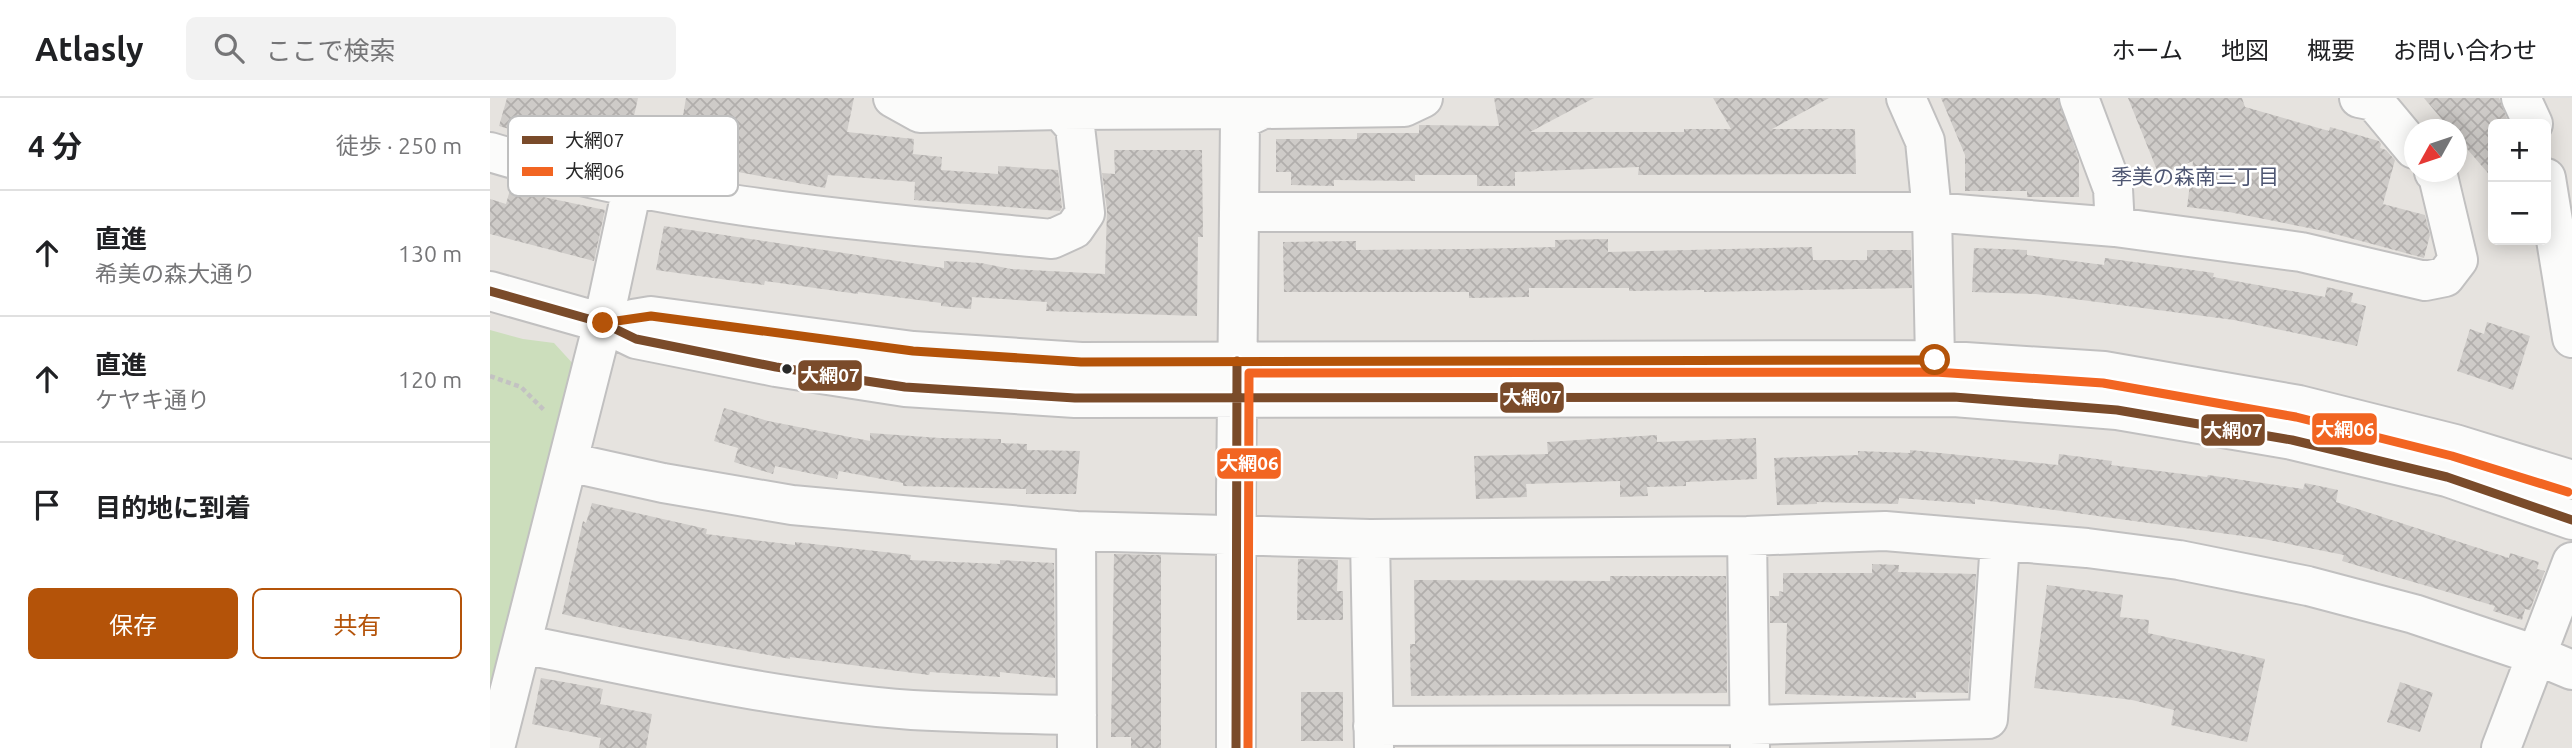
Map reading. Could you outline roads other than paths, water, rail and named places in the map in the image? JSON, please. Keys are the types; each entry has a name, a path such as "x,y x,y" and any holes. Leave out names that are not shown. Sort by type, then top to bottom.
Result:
{"street":[{"path":"893,98 919,113 1404,107 1423,98"},
{"path":"1906,98 1925,141 1932,212 1935,360"},
{"path":"2079,98 2113,189 2115,228"},
{"path":"2359,98 2374,101 2404,137"},
{"path":"2521,98 2531,119"},
{"path":"1237,748 1240,121 1264,109"},
{"path":"685,196 817,216 1052,239 1074,229 1085,213 1075,127 1060,110"},
{"path":"490,152 508,157"},
{"path":"1239,212 1932,212 2115,228 2301,252 2425,281 2445,277 2458,260 2439,182"},
{"path":"2547,182 2572,338"},
{"path":"495,748 603,323 630,196"},
{"path":"490,291 603,323 651,316 913,351 1081,362 1237,380 1954,397 2104,409 2292,440 2447,477 2572,520"},
{"path":"1237,380 1935,360 2104,371 2299,405 2455,444 2572,481"},
{"path":"568,462 663,483 792,505 1076,531 1370,540 1747,536 1885,531 2087,548 2179,560 2308,586 2414,614 2536,655 2572,670"},
{"path":"522,643 663,673 795,695 1077,732 1076,531"},
{"path":"1747,536 1750,736"},
{"path":"1370,540 1374,737 1750,736 1988,719 2000,542"},
{"path":"2501,748 2572,562"}],"district":[{"name":"季美の森南三丁目","path":"2195,177"}]}
